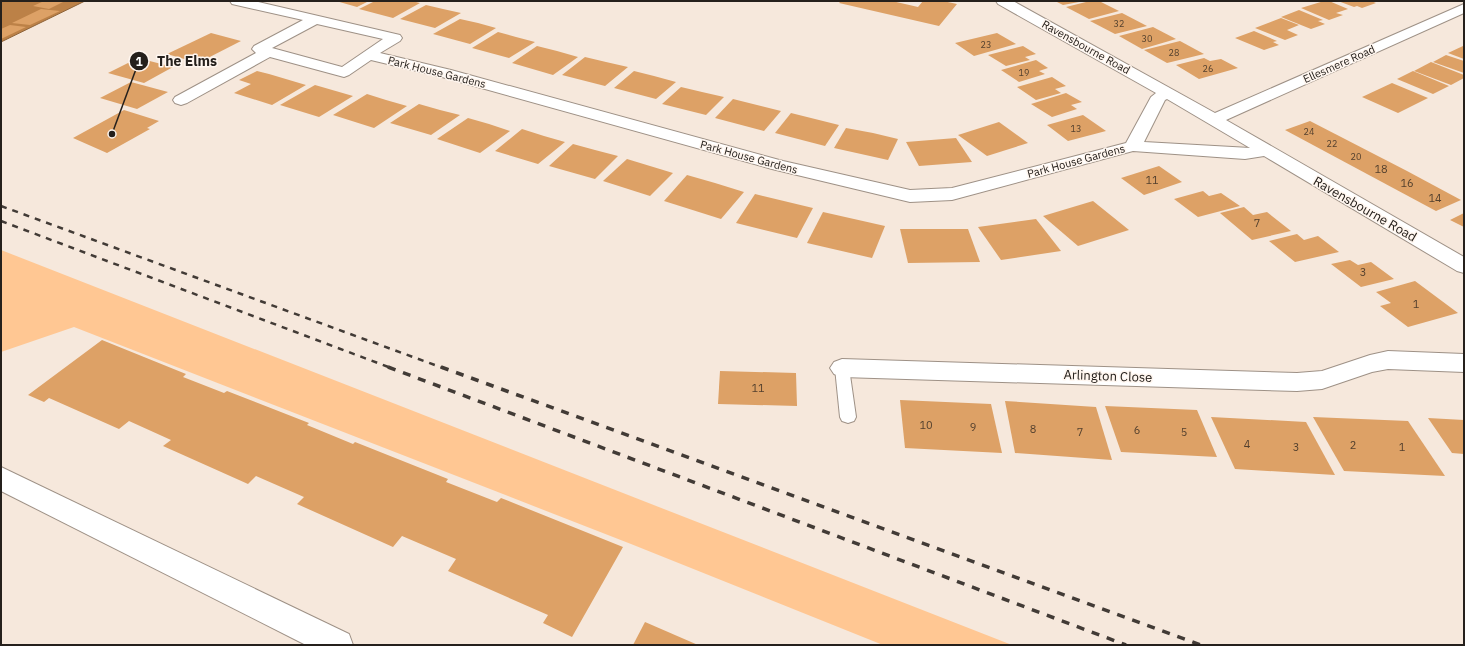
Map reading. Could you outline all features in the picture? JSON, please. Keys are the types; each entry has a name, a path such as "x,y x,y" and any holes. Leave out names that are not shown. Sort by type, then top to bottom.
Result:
{"street":[{"name":"Park House Gardens","path":"237,1 396,38 344,72 268,52"},
{"name":"Ravensbourne Road","path":"1003,1 1168,93 1464,266"},
{"name":"Ellesmere Road","path":"1213,120 1464,8"},
{"path":"268,52 259,49 316,19"},
{"path":"181,100 268,52"},
{"name":"Park House Gardens","path":"368,55 446,73 793,169 910,196 952,194 1133,146"},
{"path":"1168,93 1158,97 1133,146 1245,154 1266,151"},
{"name":"Arlington Close","path":"842,368 1297,382 1322,380 1370,364 1388,360 1464,363"},
{"path":"1,478 338,645"}],"lane":[{"path":"842,368 848,417"}],"shaded area":[{"path":"1,1 85,1 1,42"},
{"path":"1,250 1012,645 883,645 631,544 74,327 1,352"}],"building":[{"path":"44,1 65,1 49,9 33,6"},
{"path":"336,1 369,1 357,7"},
{"path":"375,1 412,1 420,3 393,18 359,9"},
{"path":"841,1 892,1 918,7 923,1 943,1 957,4 939,26 839,3"},
{"path":"1055,1 1079,1 1079,2 1063,5"},
{"path":"1090,1 1099,1 1119,11 1089,19 1066,7"},
{"path":"1324,1 1329,1 1348,9 1336,13 1343,15 1329,20 1301,8"},
{"path":"1338,1 1371,1 1376,3 1362,8 1357,6 1354,7"},
{"path":"426,5 461,13 435,28 400,19"},
{"path":"41,9 60,11 30,25 12,23"},
{"path":"1299,10 1323,20 1318,21 1325,24 1311,29 1281,17"},
{"path":"1122,13 1147,26 1115,34 1090,21"},
{"path":"1281,18 1299,25 1287,30 1298,35 1285,40 1255,28"},
{"path":"460,19 496,28 470,44 433,34"},
{"path":"10,25 26,27 1,39 1,29"},
{"path":"1153,27 1176,39 1142,49 1119,36"},
{"path":"1254,31 1277,41 1273,42 1279,45 1264,50 1235,38"},
{"path":"498,32 535,42 509,58 472,48"},
{"path":"211,33 241,41 198,63 167,54"},
{"path":"997,33 1016,44 974,56 955,43"},
{"path":"1180,41 1204,54 1167,63 1144,50"},
{"path":"537,46 578,57 553,75 512,63"},
{"path":"1023,46 1036,54 1025,57 1030,60 1006,66 988,55"},
{"path":"1463,46 1464,59 1448,53"},
{"path":"1446,55 1464,61 1464,73 1433,62"},
{"path":"585,57 628,67 605,86 562,75"},
{"path":"138,58 173,67 144,83 108,73"},
{"path":"1204,58 1210,61 1221,59 1238,68 1199,79 1176,65"},
{"path":"1036,60 1048,68 1039,71 1045,74 1019,82 1001,70"},
{"path":"1431,62 1464,75 1464,78 1451,85 1414,71"},
{"path":"257,71 306,85 272,105 234,93 251,84 239,80"},
{"path":"634,71 676,82 656,99 614,88"},
{"path":"1413,71 1449,86 1433,94 1397,79"},
{"path":"1052,77 1066,86 1055,89 1061,93 1036,100 1017,87"},
{"path":"131,82 168,92 137,109 100,98"},
{"path":"1392,83 1428,98 1398,113 1362,97"},
{"path":"315,85 353,96 319,117 280,105"},
{"path":"681,87 724,97 706,115 662,104"},
{"path":"1066,93 1082,102 1071,105 1077,109 1052,117 1031,104"},
{"path":"367,94 407,106 374,128 333,115"},
{"path":"733,99 781,111 764,131 715,118"},
{"path":"419,104 460,115 431,135 390,123"},
{"path":"124,110 159,121 147,128 150,129 107,153 73,138"},
{"path":"791,113 839,125 825,146 775,133"},
{"path":"1083,115 1106,131 1068,141 1047,125"},
{"path":"468,118 510,131 480,153 437,139"},
{"path":"1310,121 1461,200 1436,211 1285,130"},
{"path":"999,122 1028,143 987,156 958,135"},
{"path":"846,128 898,139 888,160 834,148"},
{"path":"522,129 565,142 538,164 495,151"},
{"path":"956,138 972,162 919,166 906,142"},
{"path":"573,144 618,156 595,179 549,166"},
{"path":"627,159 673,173 650,196 603,181"},
{"path":"1159,166 1182,182 1144,195 1121,178"},
{"path":"687,175 744,192 721,219 664,201"},
{"path":"1203,191 1209,196 1221,193 1240,206 1198,217 1174,199"},
{"path":"755,194 813,208 797,238 736,223"},
{"path":"1093,201 1129,230 1078,246 1043,216"},
{"path":"1244,207 1253,215 1267,212 1291,231 1252,240 1220,213"},
{"path":"823,212 885,226 872,258 807,243"},
{"path":"1464,213 1464,227 1450,220"},
{"path":"1036,219 1061,251 1001,260 978,227"},
{"path":"900,229 968,229 980,262 908,263"},
{"path":"1297,234 1304,240 1318,236 1339,252 1295,262 1269,241"},
{"path":"1350,260 1358,265 1371,262 1394,279 1361,287 1331,264"},
{"path":"1415,281 1458,313 1408,327 1380,306 1391,303 1376,292"},
{"path":"102,340 186,374 183,377 224,393 227,391 309,423 307,425 353,444 355,442 448,479 446,482 497,502 501,498 623,547 572,637 543,623 548,615 448,571 456,559 402,536 393,547 297,504 304,497 256,476 248,484 163,446 171,440 129,421 119,429 49,398 44,402 28,395"},
{"path":"720,371 796,373 797,406 718,404"},
{"path":"900,400 991,404 1002,453 905,448"},
{"path":"1005,401 1096,407 1112,460 1015,453"},
{"path":"1105,406 1197,410 1217,457 1121,452"},
{"path":"1211,417 1306,422 1335,475 1235,469"},
{"path":"1313,417 1408,421 1445,476 1344,471"},
{"path":"1428,418 1464,420 1464,454 1452,453"},
{"path":"645,622 698,645 633,645"}],"railway":[{"path":"1,206 443,368"},
{"path":"1,221 391,368"},
{"path":"388,367 1126,645"},
{"path":"441,367 1201,645"}],"place":[{"name":"The Elms","path":"112,134"}]}
